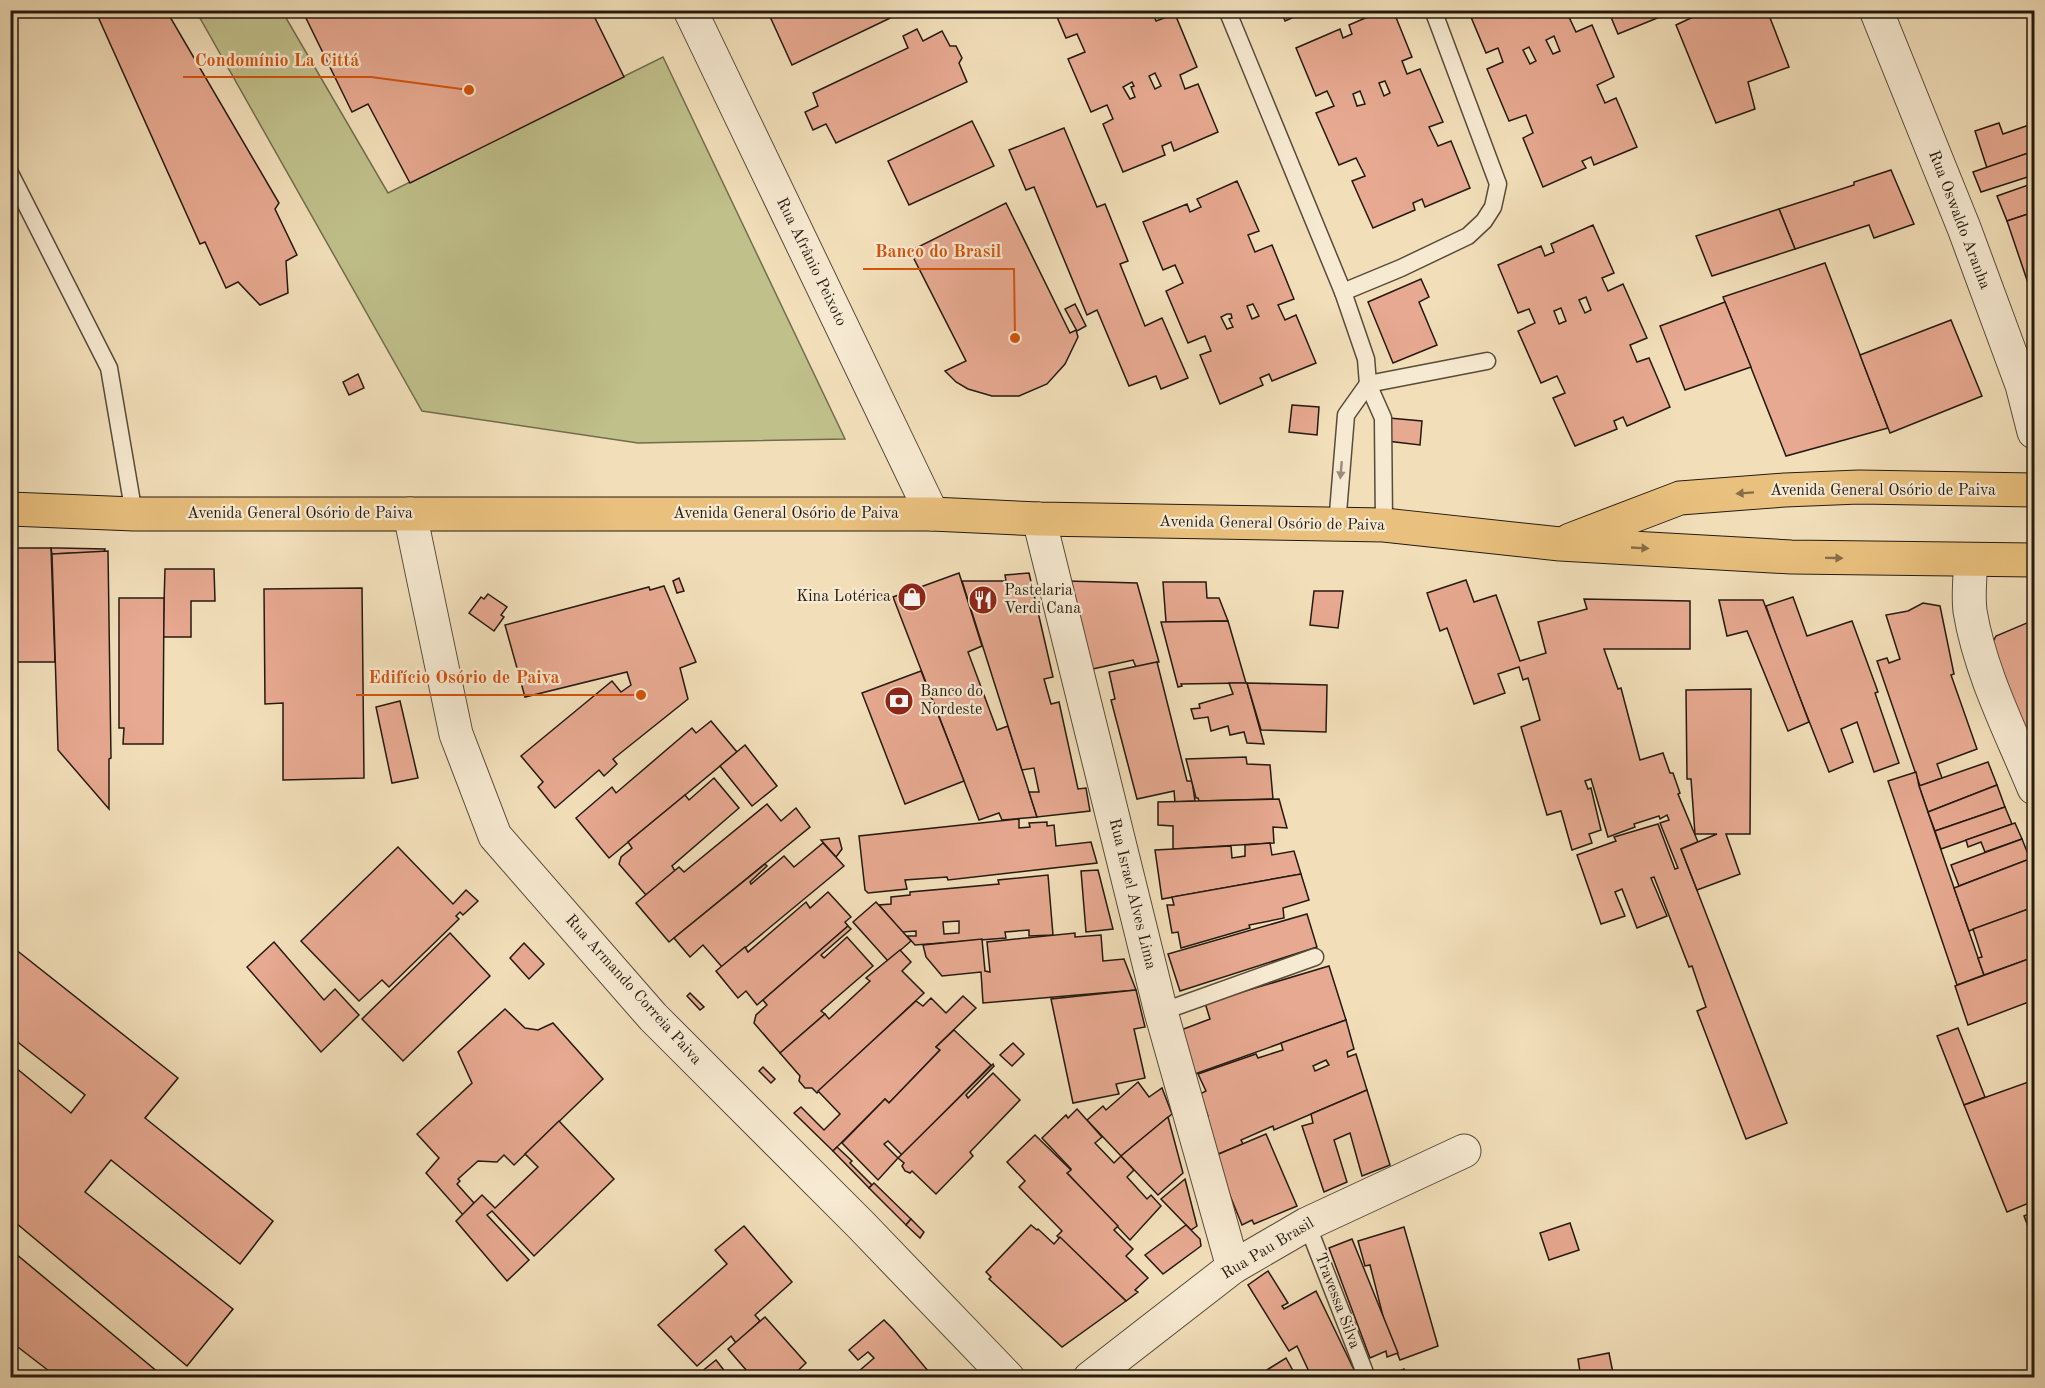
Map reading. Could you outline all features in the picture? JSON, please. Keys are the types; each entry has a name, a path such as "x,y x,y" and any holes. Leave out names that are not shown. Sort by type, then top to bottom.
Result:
{"main road":[{"name":"Avenida General Osório de Paiva","path":"1560,544 1680,498 1859,487 2034,490"},
{"name":"Avenida General Osório de Paiva","path":"10,509 134,514 932,514 1039,519 1384,525 1560,544 1791,557 2034,560"}],"street":[{"name":"Rua Afrânio Peixoto","path":"690,10 932,514"},
{"name":"Rua Oswaldo Aranha","path":"1876,10 1964,228 2022,385 2034,432"},
{"name":"Rua Armando Correia Paiva","path":"410,514 456,734 495,836 653,1017 1008,1377"},
{"name":"Rua Israel Alves Lima","path":"1039,519 1161,1012 1233,1267"},
{"path":"1971,560 1970,609 1978,647 2034,788"},
{"name":"Rua Pau Brasil","path":"1090,1377 1233,1267 1307,1224 1464,1151"}],"lane":[{"path":"1227,10 1343,292 1366,359 1368,384 1383,418 1384,525"},
{"path":"1343,292 1401,268 1468,236 1485,221 1493,207 1498,184 1433,10"},
{"path":"10,173 110,368 134,514"},
{"path":"1337,525 1346,415 1368,384 1487,361"},
{"path":"1161,1012 1316,957"},
{"name":"Travessa Silva","path":"1307,1224 1367,1377"}],"green space":[{"path":"196,11 282,11 388,193 663,57 845,439 638,443 422,411"}],"building":[{"path":"95,10 166,10 279,203 275,209 297,255 286,261 288,293 260,305 238,282 226,288 205,242 200,244"},
{"path":"302,10 591,10 624,77 410,183 368,104 352,112"},
{"path":"767,10 907,10 792,65"},
{"path":"997,10 1015,10 1000,17"},
{"path":"1054,10 1152,10 1156,21 1175,14 1197,67 1180,75 1185,89 1198,84 1218,132 1174,151 1171,142 1162,146 1165,155 1123,172 1103,124 1113,119 1107,105 1091,112 1068,59 1085,52 1077,34 1066,38","holes":["1155,73 1161,86 1155,89 1149,76","1132,82 1134,86 1131,87 1135,97 1130,99 1123,87"]},
{"path":"1281,10 1310,10 1285,21"},
{"path":"1384,10 1393,10 1412,57 1402,61 1407,74 1420,69 1443,122 1429,127 1438,146 1451,141 1470,188 1425,207 1422,199 1413,203 1415,210 1373,228 1352,181 1365,176 1356,158 1339,165 1316,113 1334,106 1327,91 1316,96 1296,48 1340,29 1343,38 1352,34 1349,25","holes":["1385,81 1390,93 1384,96 1379,83","1360,91 1365,104 1357,106 1353,94"]},
{"path":"1468,10 1579,10 1580,12 1569,17 1576,32 1592,25 1614,77 1597,85 1605,103 1616,98 1637,147 1594,165 1591,157 1582,161 1586,168 1543,187 1523,138 1533,133 1526,115 1509,121 1487,69 1503,62 1498,48 1486,53","holes":["1554,36 1560,51 1553,54 1546,40","1529,47 1536,61 1530,64 1523,50"]},
{"path":"1608,10 1677,10 1618,34"},
{"path":"1708,10 1767,10 1789,67 1748,82 1755,109 1716,123 1676,25"},
{"path":"917,29 923,41 942,31 950,46 956,46 962,58 959,63 967,82 836,143 826,124 813,130 805,112 818,106 813,93 908,48 903,36"},
{"path":"2034,110 2034,151 1987,168 1975,131 1999,123 2003,134 2032,124 2028,112"},
{"path":"972,121 994,166 909,205 888,161"},
{"path":"1064,128 1097,207 1105,204 1128,261 1120,264 1145,326 1162,318 1188,378 1161,389 1156,376 1129,386 1097,310 1087,315 1034,187 1026,190 1009,150"},
{"path":"2034,151 2034,175 1981,192 1973,172"},
{"path":"1891,170 1914,224 1874,238 1869,225 1795,249 1779,209 1854,185 1854,182"},
{"path":"1237,181 1259,231 1248,235 1255,252 1272,245 1294,299 1278,305 1285,320 1296,315 1316,363 1272,381 1269,374 1260,378 1263,385 1220,404 1200,355 1211,351 1205,336 1188,343 1166,291 1183,283 1175,265 1163,270 1143,222 1187,204 1190,212 1201,207 1197,199","holes":["1253,304 1259,316 1252,319 1247,306","1231,314 1232,318 1229,319 1233,327 1227,329 1221,317"]},
{"path":"2034,183 2034,212 2007,221 1997,196"},
{"path":"1006,203 1070,333 1076,330 1078,337 1065,364 1047,384 1019,396 992,396 968,389 956,382 945,371 966,361 910,251"},
{"path":"1779,209 1795,249 1712,276 1696,236"},
{"path":"2034,212 2034,281 2028,283 2007,221"},
{"path":"1593,225 1614,273 1602,278 1608,291 1623,284 1647,338 1630,345 1637,362 1649,358 1670,407 1627,426 1623,417 1614,421 1617,429 1575,446 1553,398 1565,393 1557,376 1541,383 1518,331 1535,323 1529,309 1518,313 1498,265 1541,246 1545,256 1554,252 1551,244","holes":["1586,297 1591,310 1585,313 1579,300","1561,308 1566,321 1559,324 1554,311"]},
{"path":"1825,263 1888,428 1786,456 1723,297"},
{"path":"1421,279 1429,297 1419,302 1437,345 1393,363 1368,302"},
{"path":"1725,302 1751,367 1685,390 1660,326"},
{"path":"1075,304 1086,326 1077,331 1065,309"},
{"path":"1951,320 1982,396 1890,433 1860,355"},
{"path":"358,374 364,388 349,395 343,382"},
{"path":"1292,405 1319,407 1317,435 1289,432"},
{"path":"1389,418 1422,421 1420,445 1387,441"},
{"path":"11,548 51,548 55,662 14,662"},
{"path":"51,548 105,549 104,552 52,554"},
{"path":"108,551 111,758 109,759 109,809 58,750 52,554"},
{"path":"10,556 14,662 14,663 10,663"},
{"path":"165,569 214,569 215,601 191,601 191,637 163,637"},
{"path":"959,573 982,646 968,652 997,730 1008,726 1037,817 1002,820 999,813 979,820 893,597"},
{"path":"1029,573 1053,677 1044,679 1051,704 1059,702 1078,789 1086,788 1090,811 1037,817 1029,792 1039,792 1034,768 1022,770 962,581 1006,581 1005,575"},
{"path":"679,578 684,591 677,593 673,581"},
{"path":"1466,580 1474,602 1496,595 1520,661 1546,653 1538,622 1587,609 1584,599 1690,601 1690,649 1604,649 1618,689 1621,688 1640,760 1663,753 1670,773 1673,773 1680,793 1678,794 1698,842 1681,849 1787,1123 1746,1139 1697,1011 1706,1007 1692,966 1689,967 1654,877 1651,878 1667,916 1637,928 1622,889 1615,892 1625,916 1601,924 1577,855 1616,841 1614,837 1658,824 1675,869 1678,868 1660,823 1669,820 1667,815 1660,819 1659,816 1634,824 1635,827 1608,837 1591,779 1585,781 1588,789 1591,788 1601,830 1589,834 1592,843 1572,850 1561,811 1547,815 1521,727 1540,720 1528,678 1523,680 1519,667 1498,674 1505,693 1474,704 1447,628 1440,631 1427,593"},
{"path":"1067,581 1137,583 1159,662 1136,667 1133,660 1088,670"},
{"path":"1163,582 1206,582 1207,598 1219,598 1228,621 1166,622"},
{"path":"664,586 696,662 680,668 688,699 613,759 617,764 604,776 599,770 555,808 538,787 543,782 521,756 612,681 621,692 631,685 627,672 525,697 505,625 649,587 650,590"},
{"path":"362,588 364,778 283,780 283,703 265,704 264,589"},
{"path":"1314,591 1343,591 1338,628 1310,625"},
{"path":"488,594 507,607 501,615 504,617 494,631 469,613 481,597 484,599"},
{"path":"1793,597 1807,636 1852,621 1878,692 1875,693 1899,763 1874,772 1857,722 1841,729 1853,762 1829,772 1766,606"},
{"path":"119,598 164,598 163,744 123,744 124,728 119,728"},
{"path":"1719,600 1763,600 1809,722 1788,731 1747,631 1727,636"},
{"path":"1923,603 1940,606 1954,674 1951,675 1977,749 1937,764 1942,778 1920,786 1877,661 1887,658 1889,663 1900,659 1886,615 1908,611"},
{"path":"2034,620 2034,759 1987,653 1996,636"},
{"path":"1228,621 1246,683 1181,684 1182,686 1178,687 1161,622"},
{"path":"1157,662 1187,781 1192,781 1195,801 1175,802 1174,791 1137,799 1111,700 1115,699 1109,672"},
{"path":"921,671 964,781 905,804 862,693"},
{"path":"1229,683 1247,683 1264,744 1247,743 1244,732 1230,735 1228,726 1211,731 1208,717 1194,719 1191,709 1200,708 1199,704 1233,694"},
{"path":"1247,683 1327,685 1326,732 1261,730"},
{"path":"1751,689 1750,834 1726,834 1740,874 1697,890 1681,849 1717,834 1695,834 1691,779 1687,779 1686,690"},
{"path":"400,701 418,778 392,783 376,707"},
{"path":"711,721 737,752 609,858 576,818 612,787 616,793 692,728 696,733"},
{"path":"745,745 777,786 752,806 720,766"},
{"path":"1246,757 1247,764 1270,765 1273,799 1199,801 1196,798 1186,759"},
{"path":"1988,762 1997,785 1928,812 1919,786"},
{"path":"1916,772 1984,975 1957,985 1888,781"},
{"path":"714,778 739,808 672,866 675,871 646,895 619,864 621,857 632,848 628,842 685,795 689,800"},
{"path":"1997,785 2005,807 1935,831 1928,812"},
{"path":"1279,799 1287,828 1273,827 1274,843 1173,849 1173,826 1158,825 1158,802"},
{"path":"767,804 781,821 796,808 810,827 669,942 636,903 679,867 684,872"},
{"path":"2005,807 2012,824 1941,849 1935,831"},
{"path":"1019,819 1019,828 1030,827 1029,823 1047,822 1047,826 1054,825 1056,846 1091,842 1097,863 948,880 947,877 905,880 907,889 868,893 865,890 859,836"},
{"path":"2015,823 2022,839 1985,852 1981,842 1968,847 1966,840"},
{"path":"839,838 842,849 836,857 821,840"},
{"path":"2022,839 2030,859 1959,886 1951,865"},
{"path":"823,843 844,866 722,967 703,945 690,957 674,938 765,864 767,866 750,882 751,884 784,856 794,867"},
{"path":"1270,843 1272,855 1294,851 1301,874 1162,899 1155,850 1231,846 1232,858 1245,856 1245,845"},
{"path":"398,847 453,904 466,890 478,901 463,915 460,912 456,916 459,919 389,987 382,980 359,1001 301,941"},
{"path":"2032,858 2034,907 1969,931 1954,888"},
{"path":"1098,870 1113,929 1086,932 1081,871"},
{"path":"1301,874 1309,900 1283,908 1284,918 1249,925 1250,928 1181,948 1178,932 1172,933 1167,905 1174,905 1172,897"},
{"path":"1048,875 1053,935 1029,936 1029,930 1005,932 1006,938 915,945 907,936 916,936 916,931 902,932 879,905 891,904 891,897 910,895 910,892 999,884 998,880","holes":["959,921 959,933 944,934 943,922"]},
{"path":"828,892 851,917 845,922 848,926 757,1005 746,991 738,998 716,971 745,947 748,952 806,902 810,908"},
{"path":"876,902 911,941 888,961 853,922"},
{"path":"2034,907 2034,957 1984,975 1978,958 1982,957 1973,929"},
{"path":"1307,914 1317,947 1180,991 1168,954"},
{"path":"848,926 851,929 821,955 824,958 847,937 873,966 821,1011 825,1014 780,1053 754,1023 756,1015 767,1005 763,1000"},
{"path":"450,933 490,976 403,1061 362,1019"},
{"path":"1075,933 1075,937 1101,935 1103,961 1124,959 1136,990 983,1003 981,972 942,976 926,957 923,945 982,939 985,971 990,972 987,942"},
{"path":"274,942 324,1000 335,989 359,1015 321,1052 247,967"},
{"path":"524,943 544,964 529,979 510,958"},
{"path":"10,945 178,1078 145,1118 273,1221 240,1264 111,1160 85,1192 233,1309 187,1366 10,1218 10,1063 71,1113 85,1095 10,1036"},
{"path":"900,950 911,962 902,971 924,993 817,1093 812,1088 805,1088 799,1081 800,1076 780,1053 825,1014 829,1019 870,981 866,978"},
{"path":"2034,957 2034,1000 1968,1025 1955,986"},
{"path":"1329,966 1346,1020 1192,1075 1181,1030 1210,1019 1205,1003"},
{"path":"1136,990 1145,1027 1134,1029 1145,1078 1116,1084 1119,1094 1073,1103 1051,999"},
{"path":"690,993 704,1007 700,1010 687,996"},
{"path":"963,996 976,1008 936,1047 940,1050 889,1103 885,1099 833,1151 794,1113 801,1107 824,1130 840,1114 818,1091 916,1001 923,1006 931,998 946,1013"},
{"path":"505,1009 525,1028 538,1030 553,1023 603,1079 514,1165 504,1155 497,1162 478,1161 458,1179 460,1181 457,1184 474,1203 463,1215 426,1173 439,1158 417,1134 472,1083 458,1052"},
{"path":"1346,1020 1354,1049 1347,1052 1348,1057 1356,1054 1367,1090 1274,1130 1273,1126 1241,1140 1243,1144 1216,1155 1205,1117 1208,1116 1200,1094 1206,1091 1198,1074 1256,1054 1258,1058 1283,1050 1281,1043","holes":["1326,1060 1329,1065 1315,1071 1313,1066"]},
{"path":"1958,1028 1985,1097 1964,1105 1937,1036"},
{"path":"954,1030 991,1065 902,1155 888,1141 884,1144 898,1158 878,1180 842,1143 885,1099 889,1103 940,1050 936,1047"},
{"path":"1013,1043 1024,1054 1012,1066 1000,1055"},
{"path":"993,1064 994,1066 966,1095 968,1098 993,1073 1020,1100 970,1152 973,1156 936,1194 912,1171 910,1173 905,1171 902,1166 904,1163 898,1158"},
{"path":"763,1067 775,1079 771,1083 759,1071"},
{"path":"2034,1080 2034,1201 2007,1212 1964,1105"},
{"path":"1138,1082 1149,1097 1162,1088 1172,1114 1121,1156 1087,1120 1103,1106 1106,1110"},
{"path":"1367,1090 1390,1165 1362,1176 1350,1133 1334,1140 1347,1182 1324,1192 1302,1126 1313,1123 1311,1114"},
{"path":"1077,1109 1102,1137 1095,1143 1114,1163 1121,1156 1134,1170 1127,1177 1147,1199 1151,1195 1161,1206 1130,1240 1067,1173 1071,1169 1042,1138 1066,1115 1068,1118"},
{"path":"1168,1117 1183,1173 1158,1195 1121,1156"},
{"path":"559,1121 614,1179 534,1256 492,1211 487,1215 529,1260 507,1281 456,1221 482,1195 495,1208 538,1167 525,1154"},
{"path":"1266,1134 1297,1206 1254,1224 1252,1220 1242,1225 1214,1156"},
{"path":"1035,1135 1071,1170 1067,1173 1118,1226 1114,1230 1133,1249 1126,1256 1148,1278 1135,1290 1138,1292 1126,1301 1057,1236 1062,1231 1019,1187 1025,1181 1007,1162"},
{"path":"837,1147 872,1185 869,1188 833,1151"},
{"path":"1185,1179 1197,1226 1191,1230 1161,1199"},
{"path":"874,1183 911,1219 906,1225 869,1188"},
{"path":"2034,1212 2034,1242 2024,1216"},
{"path":"911,1219 924,1232 920,1238 906,1225"},
{"path":"1570,1223 1579,1250 1549,1260 1540,1233"},
{"path":"1031,1225 1054,1244 1060,1237 1126,1301 1062,1347 989,1279 991,1277 986,1272"},
{"path":"1186,1225 1200,1239 1201,1246 1163,1274 1145,1255"},
{"path":"744,1226 792,1282 755,1315 760,1321 736,1343 731,1336 697,1366 658,1325 727,1264 715,1250"},
{"path":"1404,1227 1438,1346 1400,1360 1384,1320 1370,1265 1365,1266 1358,1241"},
{"path":"1352,1239 1398,1353 1387,1357 1386,1351 1370,1358 1329,1248"},
{"path":"10,1249 165,1378 50,1378 46,1374 49,1371 10,1341"},
{"path":"1268,1271 1288,1303 1282,1306 1284,1309 1316,1291 1358,1378 1312,1378 1297,1346 1289,1351 1248,1285"},
{"path":"765,1317 806,1363 790,1378 753,1378 728,1349"},
{"path":"884,1320 934,1378 851,1378 874,1358 868,1352 858,1360 849,1350"},
{"path":"1609,1353 1614,1378 1581,1378 1578,1359"},
{"path":"1286,1358 1297,1378 1254,1378"},
{"path":"716,1360 730,1378 703,1378 700,1373"},
{"path":"1404,1369 1407,1378 1384,1378"}],"place":[{"name":"Condomínio La Cittá","path":"469,90"},
{"name":"Banco do Brasil","path":"1015,338"},
{"name":"Kina Lotérica","path":"912,597"},
{"name":"Pastelaria Verdi Cana","path":"983,600"},
{"name":"Edifício Osório de Paiva","path":"641,695"},
{"name":"Banco do Nordeste","path":"899,701"}]}
